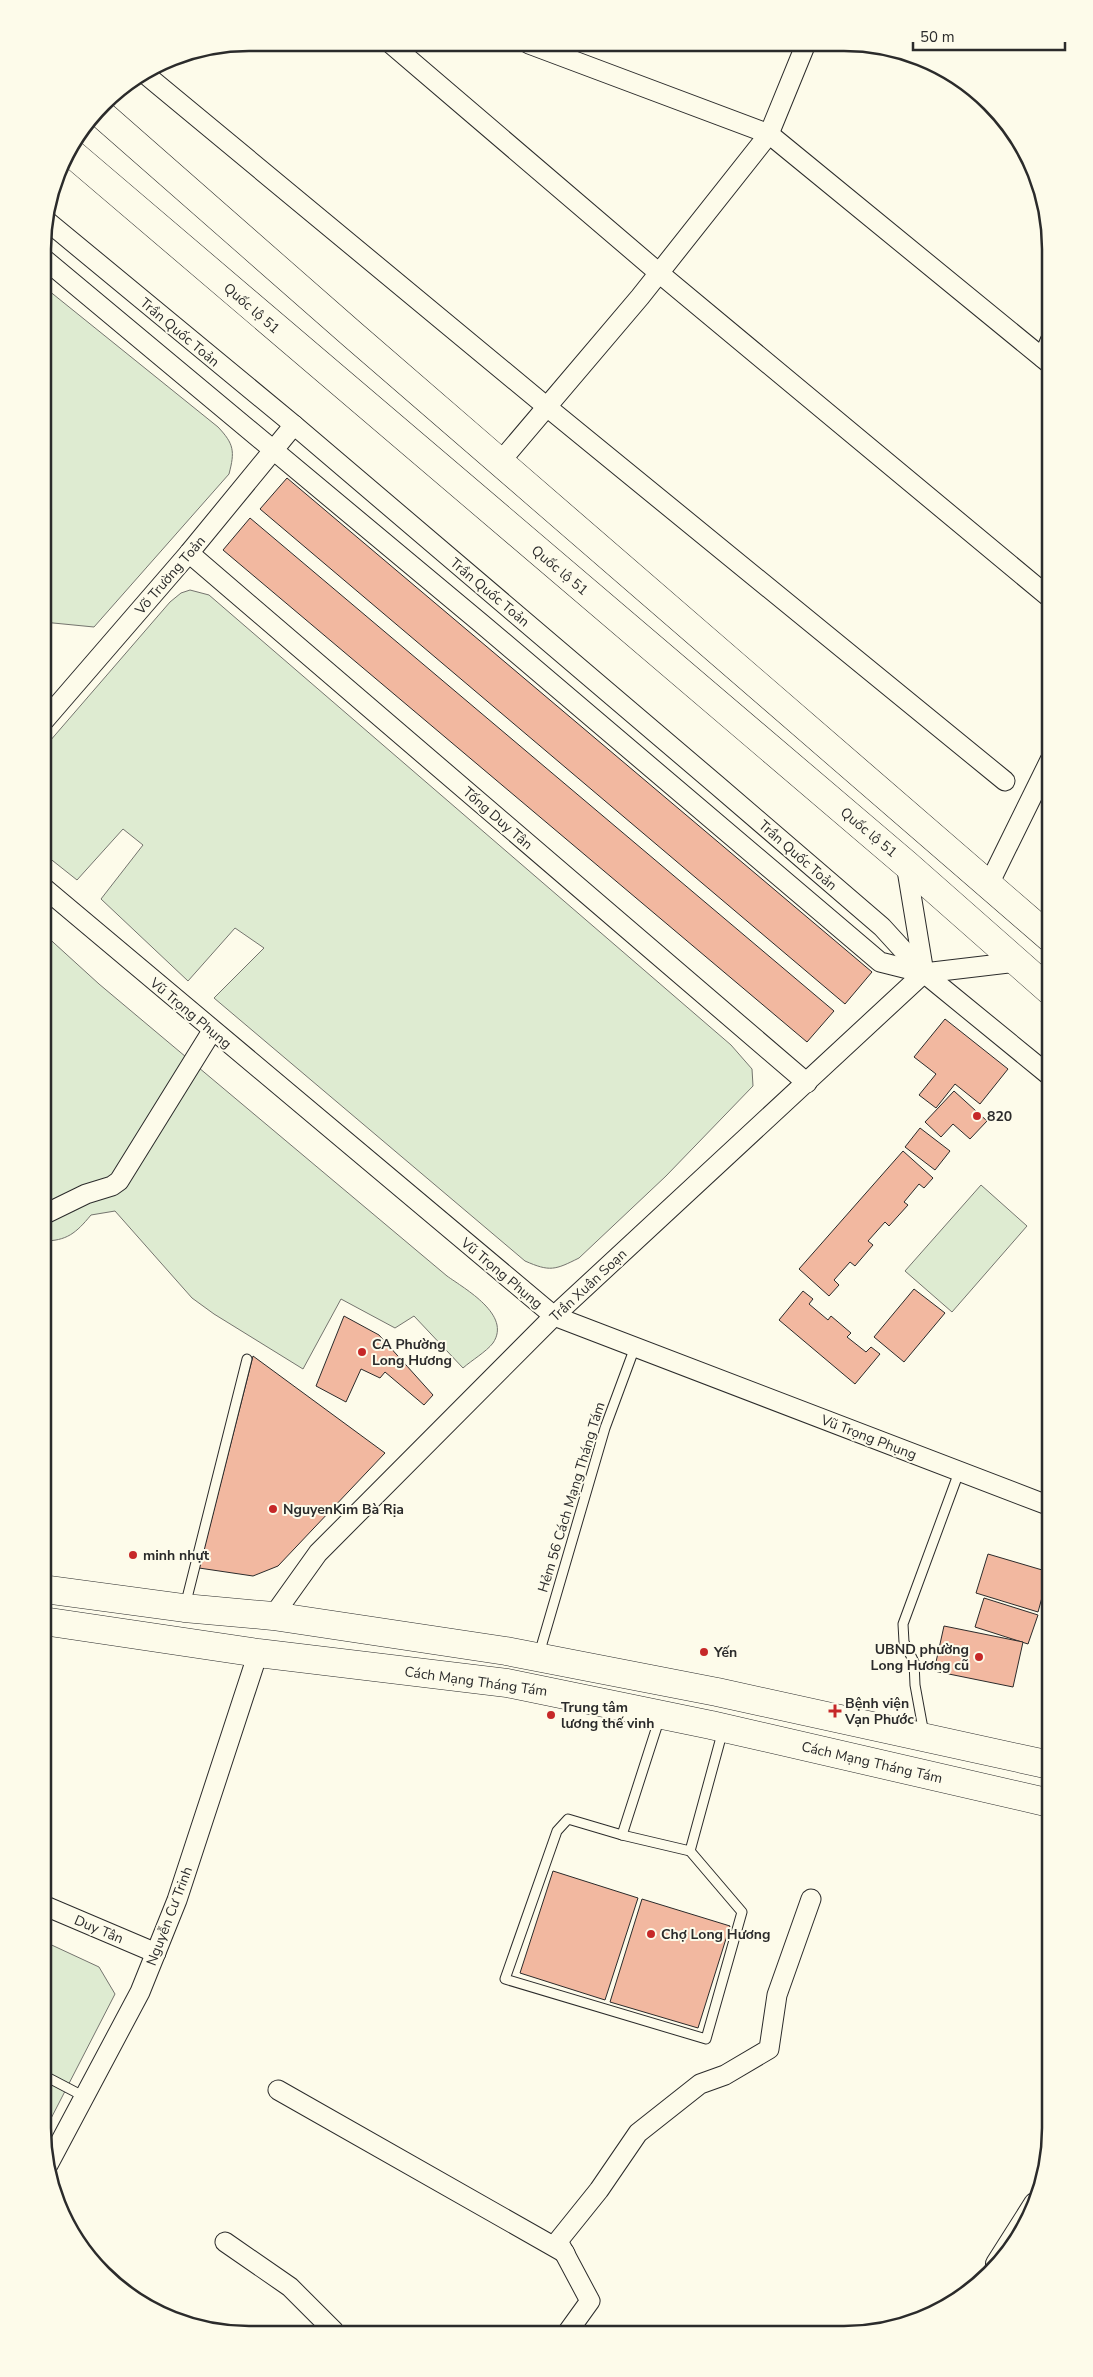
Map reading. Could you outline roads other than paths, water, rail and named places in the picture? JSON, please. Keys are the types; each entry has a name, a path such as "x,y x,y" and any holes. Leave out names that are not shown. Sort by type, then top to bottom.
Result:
{"main road":[{"path":"103,116 1042,931"},
{"name":"Quốc lộ 51","path":"75,156 906,864 1042,984"},
{"path":"51,1590 184,1608 273,1616 538,1657 717,1692 1042,1764"},
{"path":"258,1654 273,1616"},
{"name":"Cách Mạng Tháng Tám","path":"51,1622 258,1654 508,1683 724,1728 1042,1801"}],"street":[{"path":"399,51 659,272 1042,591"},
{"path":"548,51 769,134 1042,349"},
{"path":"500,462 659,272 769,134 803,51"},
{"path":"150,78 547,407 1005,780"},
{"name":"Trần Quốc Toản","path":"53,227 294,426 718,786 882,927 924,973 1042,1069"},
{"name":"Trần Quốc Toản","path":"51,265 482,624 880,962 924,973"},
{"name":"Võ Trường Toản","path":"51,713 189,553 294,426"},
{"name":"Tống Duy Tân","path":"189,553 807,1083"},
{"path":"482,624 499,600"},
{"path":"989,884 1042,776"},
{"path":"700,808 718,786"},
{"path":"906,864 924,973 1017,962"},
{"name":"Vũ Trọng Phụng","path":"51,895 554,1316 1042,1503"},
{"name":"Trần Xuân Soạn","path":"273,1616 318,1553 554,1316 924,973"},
{"path":"51,1211 86,1194 112,1186 119,1181 212,1031"},
{"name":"Nguyễn Cư Trinh","path":"53,2155 140,1992 156,1953 177,1900 258,1654"},
{"path":"572,2326 590,2301 558,2241 598,2190 638,2133 700,2084 725,2075 769,2049 777,1995 811,1899"},
{"name":"Duy Tân","path":"51,1909 156,1953"},
{"path":"278,2090 565,2253"},
{"path":"225,2242 290,2287 329,2326"}],"lane":[{"name":"Hẻm 56 Cách Mạng Tháng Tám","path":"538,1657 602,1437 635,1347"},
{"path":"184,1608 247,1358"},
{"path":"925,1739 915,1685 914,1662 904,1642 903,1624 959,1472"},
{"path":"622,1835 661,1715"},
{"path":"690,1851 724,1728"},
{"path":"568,1818 622,1835 690,1851 742,1912 706,2039 505,1979 557,1831 568,1818"},
{"path":"51,2080 85,2097"}],"place":[{"name":"820","path":"977,1116"},
{"name":"CA Phường Long Hương","path":"362,1352"},
{"name":"NguyenKim Bà Rịa","path":"273,1509"},
{"name":"minh nhựt","path":"133,1555"},
{"name":"Yến","path":"704,1652"},
{"name":"UBND phường Long Hương cũ","path":"979,1657"},
{"name":"Bệnh viện Vạn Phước","path":"835,1711"},
{"name":"Trung tâm lương thế vinh","path":"551,1715"},
{"name":"Chợ Long Hương","path":"651,1934"}]}
